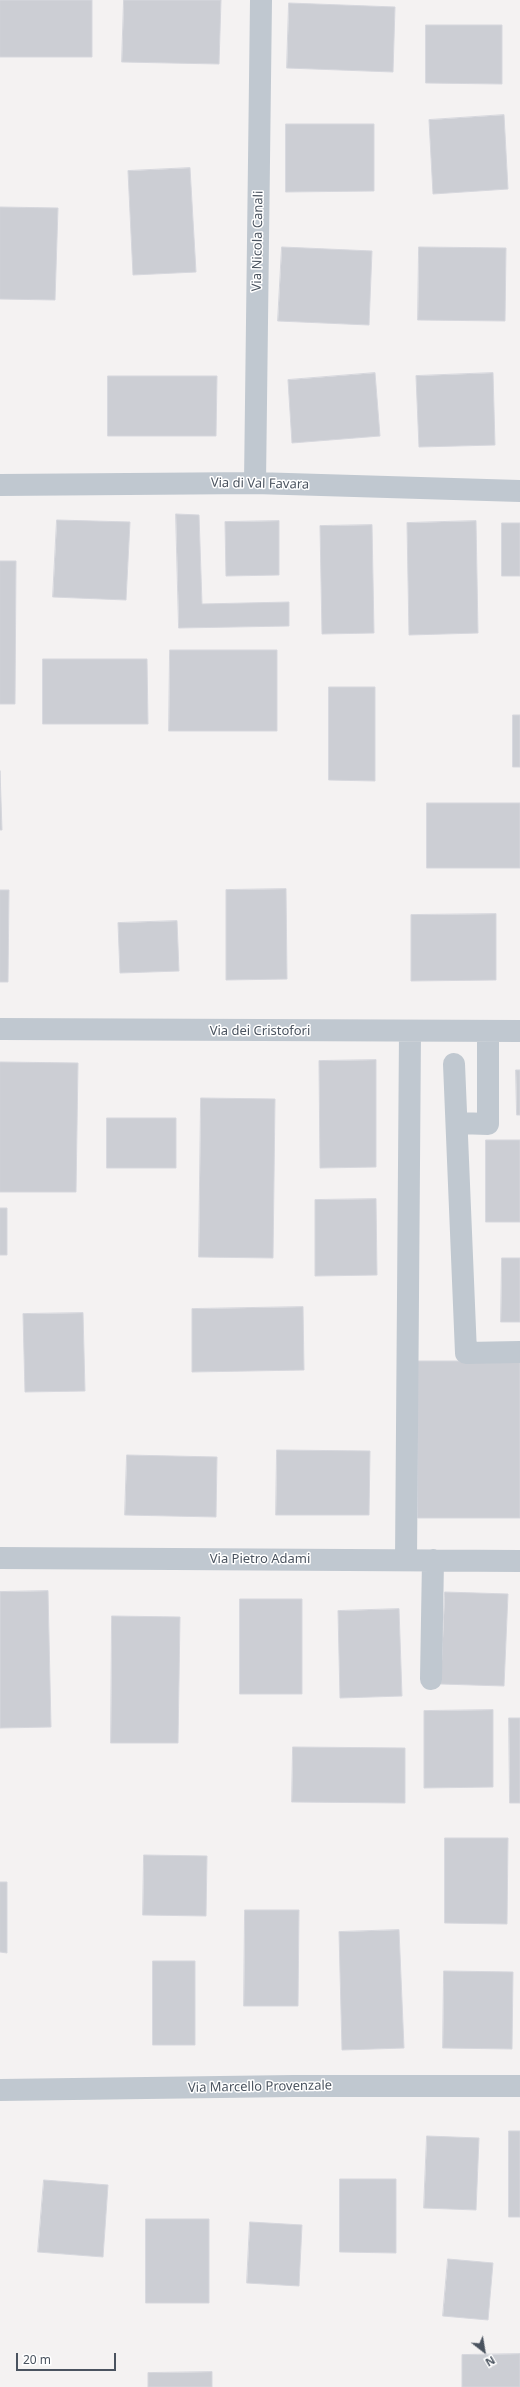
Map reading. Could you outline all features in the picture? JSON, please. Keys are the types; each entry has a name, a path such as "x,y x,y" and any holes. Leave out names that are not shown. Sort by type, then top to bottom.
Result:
{"street":[{"name":"Via Nicola Canali","path":"256,483 261,0"},
{"name":"Via di Val Favara","path":"0,485 256,483 520,491"},
{"name":"Via dei Cristofori","path":"0,1029 410,1032 520,1031"},
{"path":"406,1560 410,1032"},
{"path":"458,1123 488,1124 488,1032"},
{"path":"454,1064 458,1123 466,1352 520,1352"},
{"name":"Via Pietro Adami","path":"0,1558 520,1560"},
{"path":"431,1679 433,1560"},
{"name":"Via Marcello Provenzale","path":"0,2090 293,2086 520,2086"}],"building":[{"path":"0,0 92,0 92,57 0,57"},
{"path":"124,0 221,0 219,64 122,62"},
{"path":"289,3 395,7 393,72 287,68"},
{"path":"426,25 502,25 502,84 426,83"},
{"path":"504,115 508,189 433,194 429,120"},
{"path":"286,124 374,124 374,191 286,192"},
{"path":"190,168 196,272 133,275 128,171"},
{"path":"0,207 58,208 55,300 0,299"},
{"path":"282,247 372,251 369,325 278,321"},
{"path":"419,247 506,248 505,321 418,320"},
{"path":"375,373 380,436 292,443 288,380"},
{"path":"493,373 495,445 419,447 416,376"},
{"path":"108,376 217,376 216,436 108,436"},
{"path":"176,514 199,515 202,604 289,602 289,626 179,628"},
{"path":"57,520 130,522 126,600 53,597"},
{"path":"279,521 279,575 226,576 225,522"},
{"path":"476,521 478,633 409,635 407,523"},
{"path":"502,523 520,523 520,576 502,576"},
{"path":"372,525 374,633 322,634 320,526"},
{"path":"0,561 16,561 15,704 0,704"},
{"path":"170,650 277,650 277,731 169,731"},
{"path":"43,659 147,659 148,724 43,724"},
{"path":"329,687 375,687 375,781 329,780"},
{"path":"513,715 520,715 520,767 513,767"},
{"path":"0,771 2,830 0,830"},
{"path":"427,803 520,803 520,868 427,868"},
{"path":"286,889 287,979 226,980 226,890"},
{"path":"0,890 9,890 8,982 0,982"},
{"path":"496,914 496,980 411,981 411,915"},
{"path":"177,921 179,971 120,973 118,923"},
{"path":"376,1060 376,1167 320,1168 319,1061"},
{"path":"0,1062 78,1063 76,1192 0,1192"},
{"path":"516,1070 520,1070 520,1115 517,1115"},
{"path":"201,1098 275,1099 273,1258 199,1257"},
{"path":"107,1118 176,1118 176,1168 107,1168"},
{"path":"486,1140 520,1140 520,1222 486,1222"},
{"path":"376,1199 377,1275 315,1276 315,1200"},
{"path":"0,1208 7,1208 7,1255 0,1255"},
{"path":"502,1258 520,1258 520,1322 501,1322"},
{"path":"303,1307 304,1370 192,1372 192,1309"},
{"path":"83,1313 85,1391 25,1392 23,1314"},
{"path":"418,1361 520,1361 520,1518 418,1518"},
{"path":"277,1450 370,1451 369,1515 276,1515"},
{"path":"127,1455 217,1457 216,1517 125,1515"},
{"path":"48,1591 51,1727 0,1728 0,1592"},
{"path":"445,1592 508,1594 504,1686 441,1684"},
{"path":"240,1599 302,1599 302,1694 240,1694"},
{"path":"399,1609 402,1696 340,1698 338,1611"},
{"path":"112,1616 180,1617 178,1743 111,1743"},
{"path":"493,1710 493,1787 424,1788 424,1711"},
{"path":"509,1718 520,1718 520,1803 510,1803"},
{"path":"293,1747 405,1748 405,1803 292,1802"},
{"path":"445,1838 508,1838 507,1924 445,1923"},
{"path":"144,1855 207,1856 206,1916 143,1915"},
{"path":"0,1882 7,1882 7,1953 0,1952"},
{"path":"245,1910 299,1910 298,2006 244,2006"},
{"path":"399,1930 404,2048 342,2050 339,1932"},
{"path":"153,1961 195,1961 195,2045 153,2045"},
{"path":"444,1971 513,1972 512,2049 443,2048"},
{"path":"509,2131 520,2131 520,2217 509,2217"},
{"path":"427,2136 479,2138 476,2210 424,2208"},
{"path":"340,2179 396,2179 396,2253 340,2252"},
{"path":"44,2180 108,2185 103,2257 38,2252"},
{"path":"146,2219 209,2219 209,2303 146,2303"},
{"path":"250,2222 302,2225 299,2286 247,2283"},
{"path":"448,2259 493,2263 488,2320 443,2316"},
{"path":"520,2354 520,2387 462,2387 462,2355"},
{"path":"212,2372 212,2387 148,2387 148,2373"}]}
